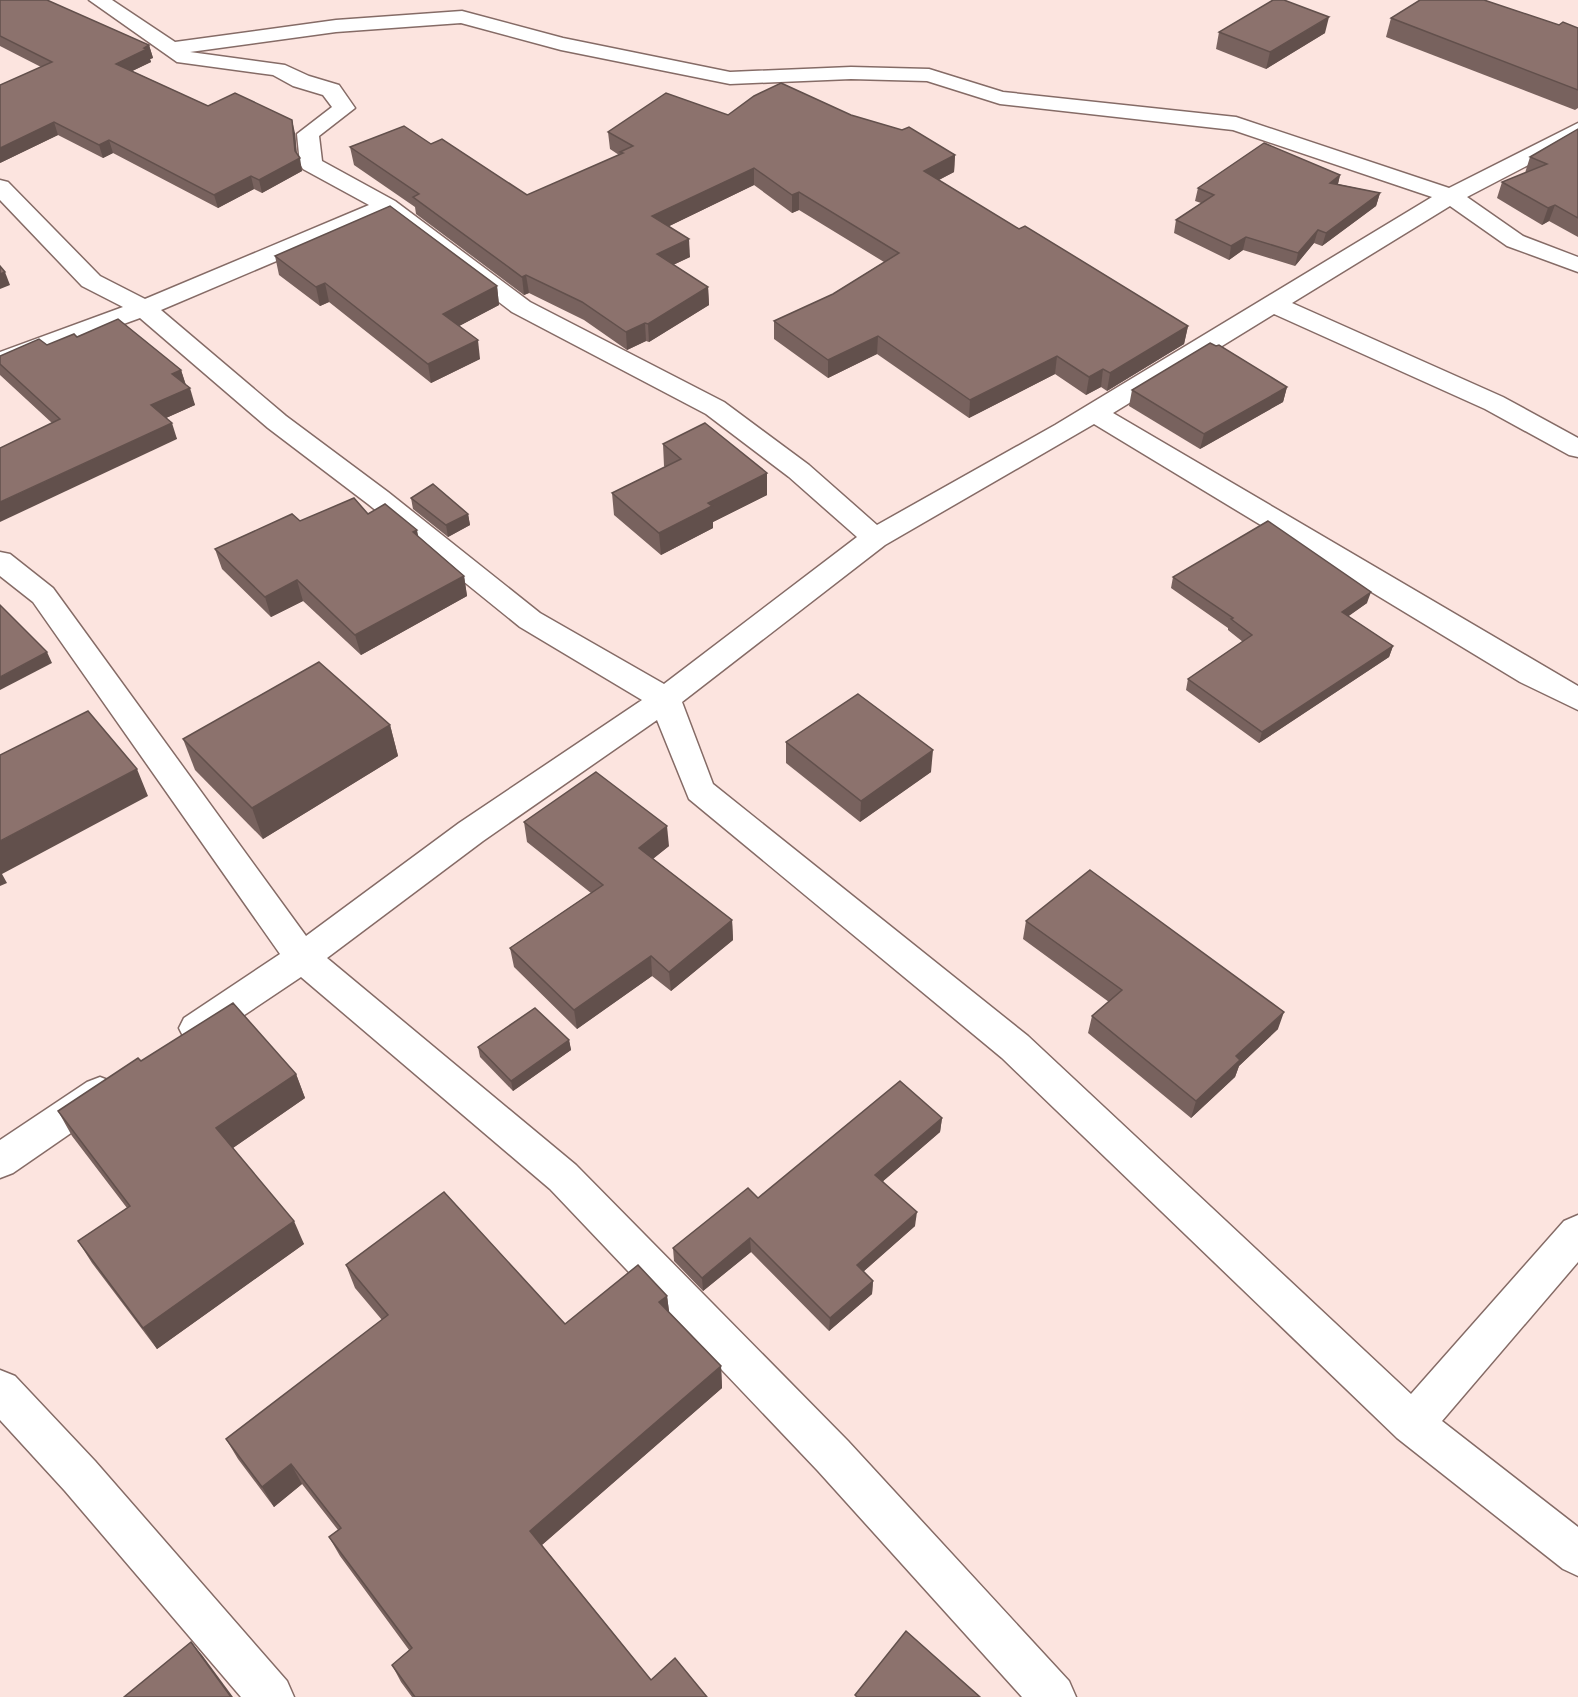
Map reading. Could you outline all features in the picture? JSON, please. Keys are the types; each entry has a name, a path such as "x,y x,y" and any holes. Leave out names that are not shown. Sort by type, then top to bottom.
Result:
{"street":[{"path":"99,0 184,58 278,69 302,81 332,90 344,108 308,134 311,164 387,206 521,307 715,408 799,471 875,538"},
{"path":"462,17 478,0"},
{"path":"171,49 336,26 462,17 561,44 730,78 851,72 929,75 1000,98 1236,124 1451,196 1515,242 1578,265"},
{"path":"166,1049 302,957 471,832 665,699 875,538 1095,413 1451,196 1578,130"},
{"path":"0,187 91,280 144,308 277,422 378,498 530,620 665,699 700,790 1015,1047 1412,1424 1578,1554"},
{"path":"0,361 144,308 387,206"},
{"path":"1274,304 1494,403 1578,449"},
{"path":"1095,413 1521,668 1578,699"},
{"path":"0,561 43,595 302,957 563,1177 833,1456 1053,1697"},
{"path":"0,1161 127,1075"},
{"path":"1412,1424 1578,1233"},
{"path":"0,1390 80,1476 271,1697"}],"building":[{"path":"0,0 47,0 149,45 144,48 147,49 116,64 208,106 235,93 292,120 295,151 300,158 259,180 251,176 214,195 109,140 99,145 54,122 0,148 0,85 52,62 0,36"},
{"path":"1273,0 1284,0 1329,17 1270,52 1219,32"},
{"path":"1420,0 1484,0 1559,25 1563,22 1578,28 1578,90 1391,18"},
{"path":"781,83 851,115 902,130 909,127 955,155 924,171 1019,229 1025,226 1188,326 1110,373 1103,369 1089,377 1057,356 970,400 878,336 828,360 774,321 833,294 899,253 799,192 792,195 754,168 652,216 689,239 657,254 708,287 648,324 645,323 626,332 582,302 526,275 522,277 413,197 419,194 350,147 404,126 431,144 442,139 527,195 623,153 620,152 633,146 608,132 666,93 728,115 754,96"},
{"path":"1578,129 1578,218 1555,205 1548,208 1502,182 1547,164 1530,157"},
{"path":"1264,143 1340,175 1330,183 1380,193 1326,233 1318,230 1298,253 1246,237 1231,246 1176,220 1214,195 1198,188"},
{"path":"390,206 497,286 443,314 478,340 428,364 325,283 316,287 275,256"},
{"path":"118,319 181,370 172,374 190,388 151,405 172,423 0,502 0,448 60,419 0,364 0,356 39,339 47,345 74,334 77,337"},
{"path":"1210,343 1219,345 1287,387 1204,434 1132,390"},
{"path":"705,423 767,473 708,503 712,506 659,533 612,493 681,459 663,444"},
{"path":"433,484 468,514 446,525 411,498"},
{"path":"354,498 368,514 385,504 417,530 413,532 464,576 355,635 297,580 265,597 215,549 292,514 300,521"},
{"path":"1268,521 1371,592 1342,612 1393,646 1262,732 1188,679 1252,635 1231,619 1233,618 1173,577"},
{"path":"0,605 47,652 0,677"},
{"path":"319,662 390,725 252,808 183,739"},
{"path":"858,694 933,750 861,801 786,742"},
{"path":"88,711 137,769 0,841 0,755"},
{"path":"596,772 667,826 639,848 732,920 669,972 651,956 574,1010 510,948 603,885 524,822"},
{"path":"1090,870 1284,1012 1236,1056 1240,1060 1196,1101 1092,1016 1122,990 1026,921"},
{"path":"233,1003 296,1074 216,1128 294,1221 143,1328 78,1241 130,1206 58,1111 138,1058 141,1061"},
{"path":"535,1008 569,1040 511,1081 478,1047"},
{"path":"900,1081 942,1118 875,1175 917,1212 857,1265 873,1281 830,1318 750,1238 702,1278 673,1248 748,1188 758,1198"},
{"path":"444,1192 565,1324 638,1265 667,1296 659,1302 721,1366 530,1531 651,1680 675,1658 707,1697 415,1697 392,1665 412,1648 329,1537 341,1528 291,1464 262,1487 226,1439 388,1315 346,1265"},
{"path":"906,1631 980,1697 857,1697 855,1695"},
{"path":"191,1642 231,1697 124,1697"}]}
